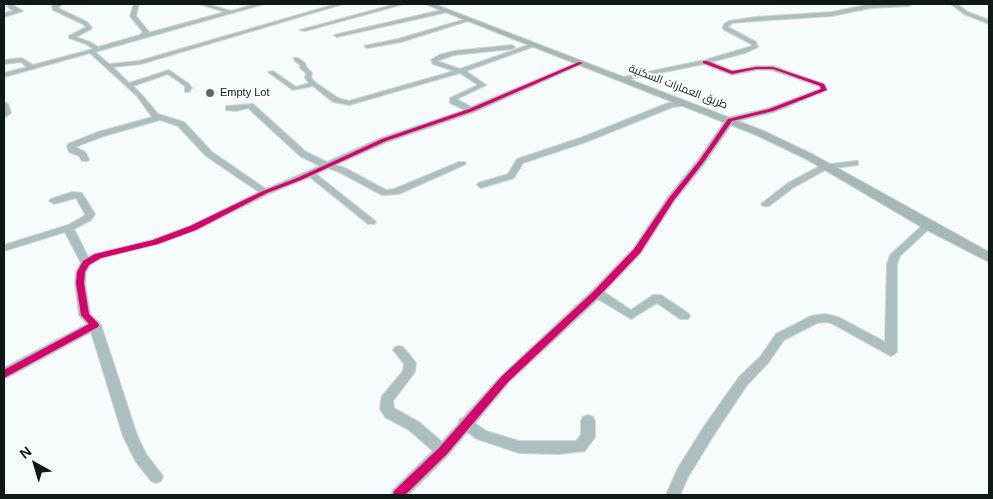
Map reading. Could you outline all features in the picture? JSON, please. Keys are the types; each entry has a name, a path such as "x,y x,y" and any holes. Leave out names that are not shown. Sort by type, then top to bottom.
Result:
{"main road":[{"name":"طريق العمارات السكنية","path":"428,4 528,46 580,63 730,120 784,144 989,258"}],"street":[{"path":"4,15 20,11 8,4"},
{"path":"60,4 55,6 55,9 85,23 89,28 71,37 88,43 107,66 129,85 158,118"},
{"path":"136,4 133,16 146,32 143,36"},
{"path":"202,4 230,12"},
{"path":"4,75 261,4"},
{"path":"107,66 139,63 341,4"},
{"path":"303,30 401,4"},
{"path":"620,78 705,62 755,47 754,43 725,28 731,22 832,14 871,6 910,4"},
{"path":"954,4 966,13 989,22"},
{"path":"337,35 446,11"},
{"path":"367,46 399,41 468,20"},
{"path":"296,59 303,64 303,68 309,74 308,78 314,84 336,100 349,103 461,71 528,46"},
{"path":"471,110 458,104 454,101 454,98 483,85 461,71 448,68 434,61 449,54 528,46"},
{"path":"4,62 22,60 33,68"},
{"path":"398,495 443,451 505,379 597,294 637,251 671,199 701,162 730,120 771,110 825,88 822,85 773,68 756,68 732,73 705,62"},
{"path":"156,476 141,458 130,436 95,325 85,315 80,283 81,272 86,263 98,256 155,242 193,228 265,192 384,140 471,110 580,63"},
{"path":"129,85 169,72 187,85 186,91"},
{"path":"270,72 295,89 314,84"},
{"path":"480,185 511,176 520,161 583,140 670,105 685,103"},
{"path":"4,105 7,113 4,116"},
{"path":"230,108 251,107 303,154 320,162 330,164 381,192 390,193 462,164"},
{"path":"85,159 82,154 72,150 71,146 101,134 158,118 181,124 209,154 265,192"},
{"path":"766,204 791,185 826,167 855,163"},
{"path":"310,173 371,222"},
{"path":"4,248 70,227 88,218 90,215 81,196 72,195 54,201"},
{"path":"673,495 683,473 710,429 743,382 764,360 780,337 815,319 824,318 834,320 891,351 892,264 895,255 928,225"},
{"path":"70,227 70,233 86,263"},
{"path":"597,294 631,315 657,298 684,316"},
{"path":"4,374 95,325"},
{"path":"399,350 410,363 409,372 387,400 387,409 414,426 443,451"},
{"path":"465,424 482,435 519,447 566,448 580,447 588,437 588,421"}],"cycle path":[{"path":"398,495 443,451 505,379 597,293 637,251 671,199 701,162 730,120 771,110 824,90 822,85 773,68 756,68 732,73 705,62"},
{"path":"4,374 95,325 85,315 80,283 81,272 86,263 98,256 155,242 193,228 265,192 299,179 384,140 471,110 581,63"}],"place":[{"name":"Empty Lot","path":"210,93"}]}
